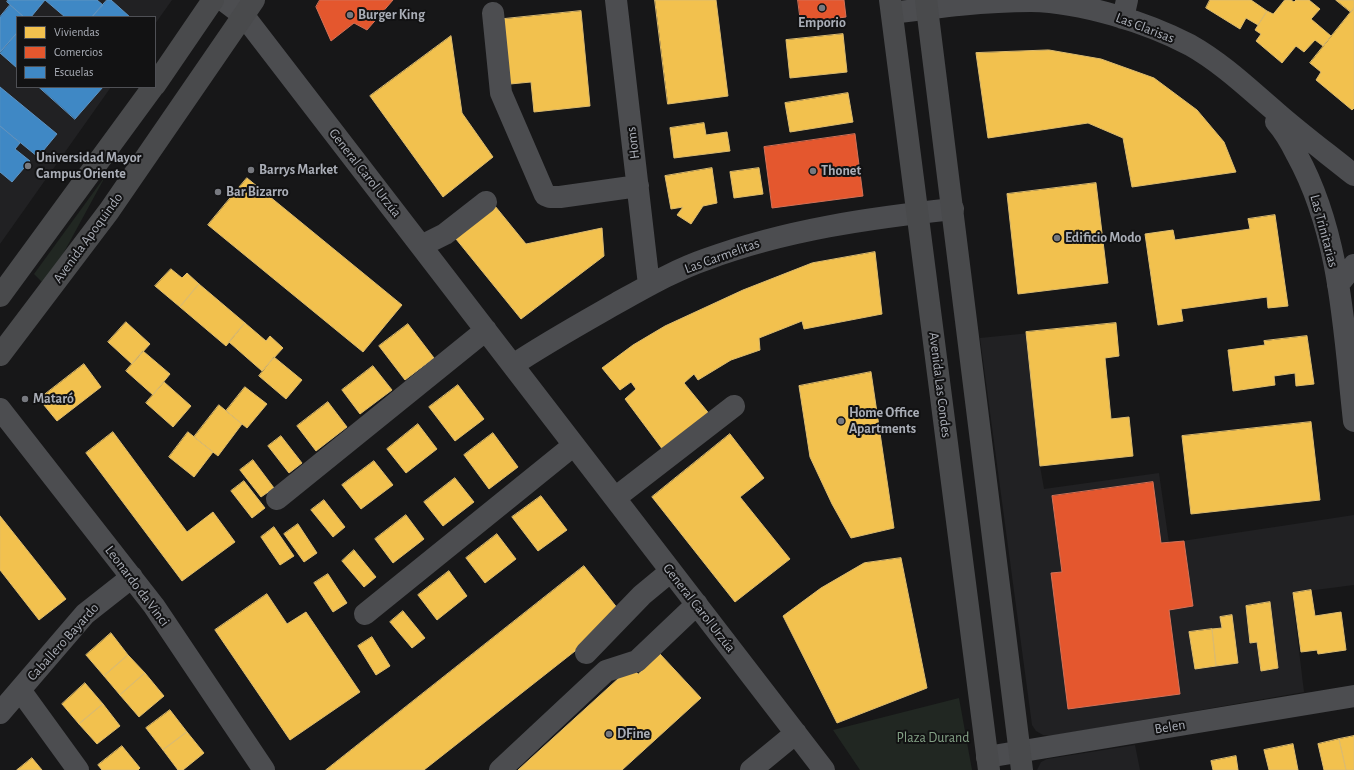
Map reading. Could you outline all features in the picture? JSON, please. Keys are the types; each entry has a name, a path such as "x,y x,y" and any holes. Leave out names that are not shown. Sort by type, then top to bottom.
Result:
{"main road":[{"path":"156,83 213,0"},
{"path":"926,4 1021,761"},
{"name":"Avenida Las Condes","path":"891,6 988,764"},
{"name":"Avenida Apoquindo","path":"0,355 109,211 249,8"},
{"path":"0,296 153,88"}],"street":[{"name":"General Carol Urzúa","path":"223,0 249,8 421,246 824,770"},
{"name":"Homs","path":"616,0 649,285"},
{"name":"Las Clarisas","path":"891,6 1031,1 1086,8 1125,9 1190,45 1227,70 1292,126 1354,175"},
{"path":"493,13 501,94 544,195 560,197 638,186"},
{"name":"Las Trinitarias","path":"1227,70 1284,131 1314,189 1326,229 1338,285 1354,421"},
{"path":"421,246 445,234 486,202"},
{"name":"Las Carmelitas","path":"513,365 576,326 649,285 705,259 774,237 857,221 952,209"},
{"path":"1338,285 1354,265"},
{"path":"277,499 486,330"},
{"path":"615,498 734,406"},
{"name":"Leonardo da Vinci","path":"0,409 132,577 176,638 264,770"},
{"path":"365,614 574,445"},
{"path":"586,653 642,596 671,571"},
{"name":"Caballero Bayardo","path":"0,713 85,614 132,577"},
{"path":"500,770 606,671 637,661 697,604"},
{"path":"20,690 78,770"},
{"name":"Belen","path":"988,764 1021,761 1354,696"},
{"path":"753,770 796,733"}],"shaded area":[{"name":"Universidad Mayor Campus Oriente","path":"0,0 172,0 156,23 156,16 16,16 16,88 110,88 0,244"},
{"path":"1050,331 1040,466 1044,489 1159,473 1169,543 1354,515 1354,585 1292,593 1304,692 1051,736 1043,735 1036,731 1032,725 980,338"},
{"path":"1135,745 1140,770 1037,770 1041,762 1047,759"}],"green space":[{"path":"106,175 63,254 42,282 34,274"},
{"name":"Plaza Durand","path":"959,698 972,770 860,770 833,730"}],"building: Viviendas":[{"path":"655,0 716,0 728,96 668,104"},
{"path":"1210,0 1251,0 1267,11 1258,25 1246,18 1240,29 1206,8"},
{"path":"1285,0 1291,0 1294,2 1296,0 1309,0 1320,9 1311,19 1331,36 1323,46 1315,40 1304,52 1296,46 1282,63 1256,41 1261,34 1255,30 1267,11 1273,14"},
{"path":"1336,0 1354,0 1354,8 1351,12"},
{"path":"1354,8 1354,108 1352,110 1316,80 1321,72 1310,63"},
{"path":"581,11 590,106 534,112 531,82 510,84 504,19"},
{"path":"843,34 847,72 790,78 786,40"},
{"path":"451,36 462,113 493,157 443,197 370,96"},
{"path":"1049,50 1101,59 1154,78 1197,110 1224,142 1236,172 1132,187 1123,138 1088,123 988,138 976,53"},
{"path":"848,93 853,122 790,132 785,103"},
{"path":"704,123 706,135 727,132 730,151 674,158 670,128"},
{"path":"712,168 717,203 703,206 691,224 677,215 683,207 671,209 665,176"},
{"path":"759,168 763,194 734,198 730,172"},
{"path":"247,178 402,305 363,352 208,225"},
{"name":"Edificio Modo","path":"1096,183 1108,283 1018,294 1007,194"},
{"path":"495,206 526,244 602,228 604,256 521,319 456,239"},
{"path":"1275,215 1288,306 1268,308 1267,297 1181,309 1183,321 1158,325 1145,234 1173,230 1175,240 1250,229 1248,219"},
{"path":"875,252 882,314 804,329 802,321 759,338 760,350 731,360 698,380 694,374 684,383 711,416 666,454 625,399 636,389 631,382 620,390 602,368 633,345 665,326 743,290 812,263"},
{"path":"171,269 182,278 187,273 199,284 180,307 155,286"},
{"path":"199,284 245,323 226,346 180,307"},
{"path":"126,322 150,344 132,364 108,342"},
{"path":"245,323 266,341 270,336 283,348 262,371 229,342"},
{"path":"1116,323 1119,356 1105,358 1111,419 1129,417 1133,456 1040,466 1026,332"},
{"path":"408,324 434,358 405,380 379,346"},
{"path":"1307,336 1314,384 1296,386 1295,373 1274,376 1275,385 1233,391 1228,350 1265,345 1264,341"},
{"path":"143,351 170,374 153,395 126,371"},
{"path":"274,357 302,380 286,399 259,376"},
{"path":"84,364 101,387 57,421 39,399"},
{"path":"373,366 392,390 360,414 342,390"},
{"name":"Home Office Apartments","path":"871,372 894,528 851,538 832,504 810,457 799,386"},
{"path":"164,382 191,406 173,427 146,403"},
{"path":"458,385 484,419 455,441 429,407"},
{"path":"245,387 267,404 247,428 226,411"},
{"path":"328,402 347,427 316,451 297,426"},
{"path":"219,405 242,424 218,456 194,437"},
{"path":"1311,422 1320,500 1191,514 1182,436"},
{"path":"418,424 437,449 406,473 387,449"},
{"path":"113,432 187,532 213,512 235,542 182,581 86,453"},
{"path":"188,432 213,452 194,477 169,457"},
{"path":"493,433 518,467 489,489 464,455"},
{"path":"730,434 764,478 740,497 790,559 735,602 652,497"},
{"path":"281,436 302,463 289,473 268,446"},
{"path":"253,460 274,488 261,497 240,470"},
{"path":"374,461 393,485 361,509 342,485"},
{"path":"455,478 474,502 443,526 424,502"},
{"path":"244,481 265,508 252,518 231,491"},
{"path":"541,496 567,530 538,551 512,517"},
{"path":"324,500 345,527 333,537 311,510"},
{"path":"406,515 424,539 393,563 375,539"},
{"path":"0,516 66,599 39,620 0,570"},
{"path":"298,524 317,553 304,562 284,534"},
{"path":"274,527 294,556 280,565 261,537"},
{"path":"497,534 516,559 485,583 466,558"},
{"path":"354,550 376,577 364,587 342,561"},
{"path":"901,558 927,688 837,723 783,616 821,588 864,563"},
{"path":"584,566 622,614 424,770 326,770"},
{"path":"449,571 467,596 437,620 418,595"},
{"path":"328,574 347,603 333,612 314,583"},
{"path":"1311,590 1315,616 1341,612 1346,650 1318,654 1317,650 1301,652 1293,593"},
{"path":"267,594 287,624 306,612 360,692 290,740 215,630"},
{"path":"1270,602 1278,668 1261,671 1257,642 1250,643 1246,606"},
{"path":"403,611 425,638 412,648 390,622"},
{"path":"1232,615 1238,663 1216,666 1212,629 1222,628 1220,617"},
{"path":"1212,629 1216,666 1195,669 1189,632"},
{"path":"111,633 128,655 104,676 86,655"},
{"path":"372,637 390,666 376,675 358,646"},
{"name":"DFine","path":"660,654 701,698 622,770 518,770 631,667 638,674"},
{"path":"128,655 145,673 120,695 104,676"},
{"path":"145,673 164,696 139,717 120,695"},
{"path":"85,683 103,704 79,724 62,704"},
{"path":"103,704 120,726 97,744 79,724"},
{"path":"170,710 187,732 163,750 146,728"},
{"path":"187,732 204,753 183,770 178,770 163,750"},
{"path":"1354,736 1354,770 1346,770 1339,739"},
{"path":"1339,739 1346,770 1324,770 1318,744"},
{"path":"1293,744 1298,770 1269,770 1264,750"},
{"path":"122,746 140,768 138,770 102,770 98,765"},
{"path":"1236,756 1238,770 1213,770 1211,761"},
{"path":"32,758 42,770 17,770"}],"building: Comercios":[{"name":"Burger King","path":"320,0 393,0 367,30 354,23 331,41 316,7"},
{"name":"Emporio","path":"798,0 844,0 846,17 801,23"},
{"name":"Thonet","path":"855,134 863,196 772,208 764,147"},
{"path":"1153,482 1161,543 1184,541 1193,606 1169,610 1180,694 1068,709 1051,573 1062,572 1052,496"}],"building: Escuelas":[{"path":"8,0 45,0 32,16 23,16 7,2"},
{"path":"45,0 97,0 103,5 93,16 64,16"},
{"path":"107,0 111,0 129,16 93,16"},
{"path":"10,5 23,16 16,16 16,34 0,52 0,17"},
{"path":"16,34 16,67 0,53"},
{"path":"0,87 57,134 38,157 0,126"},
{"path":"40,88 102,88 75,119"},
{"path":"0,126 20,143 15,149 30,161 12,182 0,172"}],"place":[{"name":"Emporio","path":"822,8"},
{"name":"Burger King","path":"350,15"},
{"name":"Universidad Mayor Campus Oriente","path":"28,166"},
{"name":"Barrys Market","path":"251,170"},
{"name":"Thonet","path":"813,171"},
{"name":"Bar Bizarro","path":"218,192"},
{"name":"Edificio Modo","path":"1057,238"},
{"name":"Mataró","path":"25,399"},
{"name":"Home Office Apartments","path":"841,421"},
{"name":"DFine","path":"609,734"}]}
